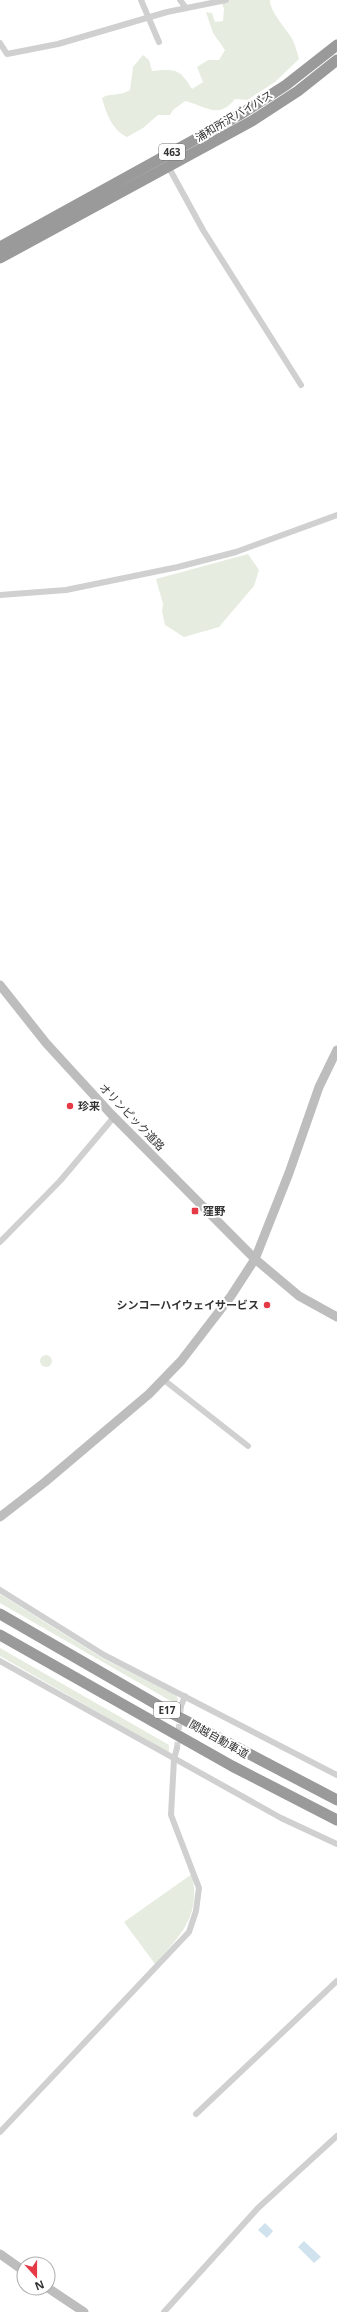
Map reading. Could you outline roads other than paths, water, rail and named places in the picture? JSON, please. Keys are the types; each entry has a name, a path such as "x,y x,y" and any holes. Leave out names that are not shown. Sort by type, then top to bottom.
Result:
{"highway":[{"name":"浦和所沢バイパス","path":"0,247 241,114 286,85 337,45"},
{"name":"浦和所沢バイパス","path":"0,258 252,121 298,91 337,60"},
{"name":"関越自動車道","path":"0,1614 175,1715 337,1800"},
{"name":"関越自動車道","path":"0,1635 232,1766 337,1820"}],"street":[{"path":"141,0 159,42"},
{"path":"180,0 186,8"},
{"path":"0,43 7,54 58,44 186,8 226,0"},
{"path":"168,166 203,230 301,384"},
{"path":"0,595 66,590 178,567 236,552 337,515"},
{"name":"オリンピック道路","path":"0,985 46,1043 114,1117 255,1259 299,1296 337,1317"},
{"path":"0,1517 134,1408 164,1380 199,1339 255,1259 289,1173 319,1087 337,1050"},
{"path":"0,1242 60,1181 114,1117"},
{"path":"164,1380 248,1446"},
{"path":"0,1590 104,1655 337,1775"},
{"path":"0,1661 281,1818 337,1844"},
{"path":"181,1706 185,1696"},
{"path":"0,2132 188,1932 196,1911 199,1888 171,1815 174,1759 177,1748"},
{"path":"196,2114 337,1981"},
{"path":"164,2312 258,2208 337,2136"},
{"path":"0,2254 16,2265"},
{"path":"56,2293 84,2312"}],"water":[{"path":"265,2223 273,2231 267,2238 258,2230"},
{"path":"304,2241 321,2257 314,2263 298,2247"}],"tunnel":[{"path":"177,1748 181,1706"}],"place":[{"name":"珍来","path":"70,1106"},
{"name":"窪野","path":"195,1211"},
{"name":"シンコーハイウェイサービス","path":"267,1305"}]}
